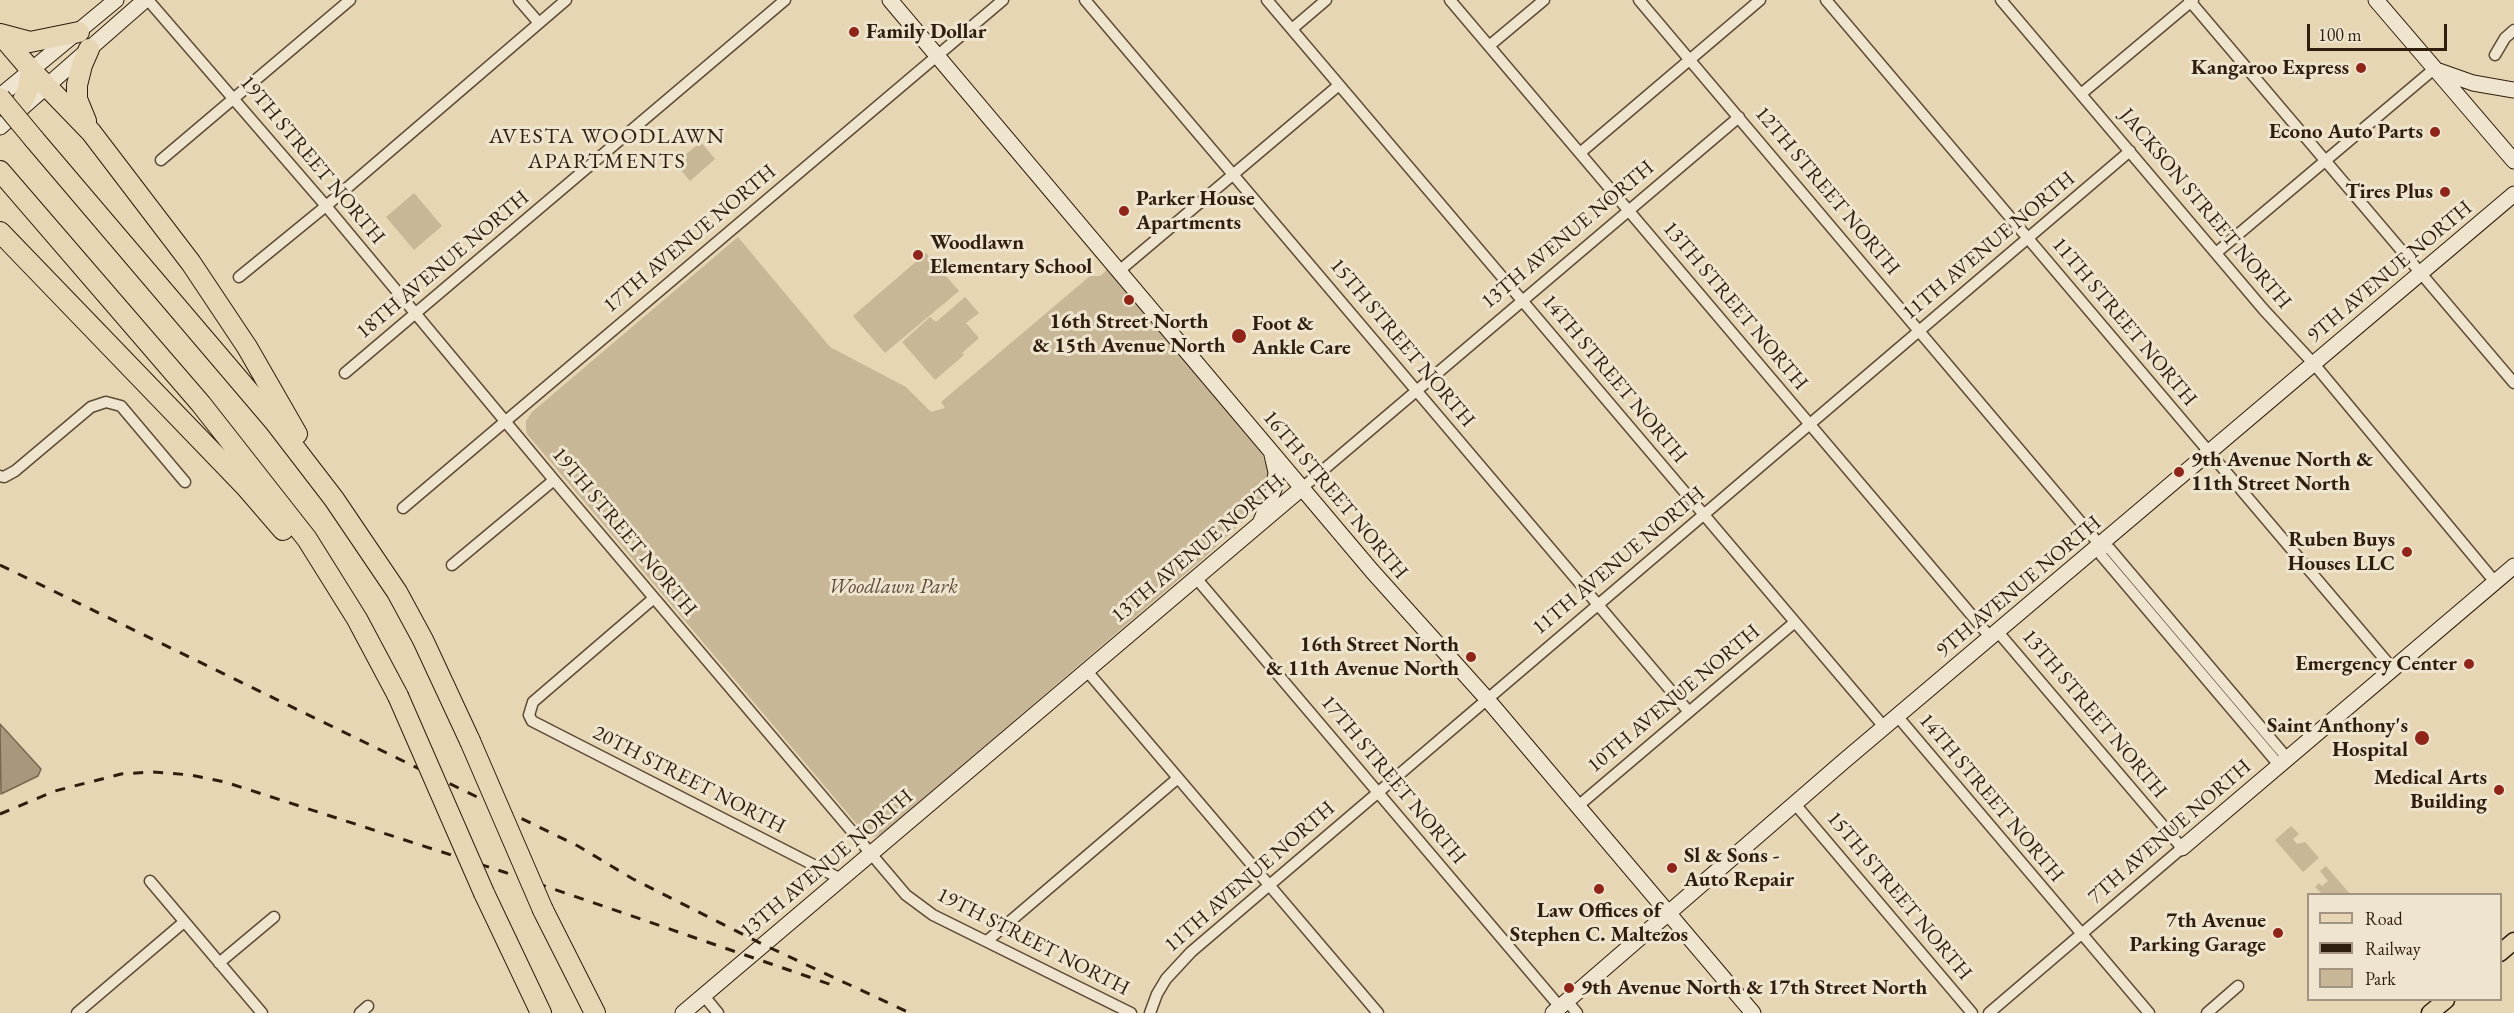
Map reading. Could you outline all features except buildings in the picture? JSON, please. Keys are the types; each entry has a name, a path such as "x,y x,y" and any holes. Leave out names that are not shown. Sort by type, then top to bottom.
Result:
{"highway":[{"path":"0,34 30,42 79,32"},
{"path":"0,34 91,132 191,263 247,347 334,499"},
{"path":"89,49 77,85 77,99 91,132"},
{"path":"16,114 28,90 31,70"},
{"path":"0,97 274,421 334,499 397,592 423,640 470,741 543,910 595,1013"},
{"path":"1,173 178,378 276,499 332,576 398,696 484,893 541,1013"},
{"path":"0,232 266,509 325,582 378,657"}],"main road":[{"path":"2502,951 2514,941"},
{"path":"2430,1013 2444,1001"}],"street":[{"path":"0,97 116,0"},
{"path":"0,127 147,0"},
{"name":"19TH STREET NORTH","path":"147,0 326,206 554,480 906,895 919,906 1131,1013"},
{"path":"161,160 350,0"},
{"path":"519,0 539,23"},
{"path":"240,277 566,0"},
{"name":"18TH AVENUE NORTH","path":"345,373 784,0"},
{"name":"16TH STREET NORTH","path":"890,0 1372,571 1487,699 1754,1013"},
{"name":"17TH AVENUE NORTH","path":"404,508 1003,0"},
{"name":"15TH STREET NORTH","path":"1085,0 1689,712"},
{"name":"14TH STREET NORTH","path":"1267,0 1885,728"},
{"path":"1292,29 1326,0"},
{"name":"13TH STREET NORTH","path":"1450,0 1810,424 2182,848"},
{"path":"1489,46 1544,0"},
{"name":"12TH STREET NORTH","path":"1639,0 2100,545 2110,549 2283,762"},
{"path":"1580,153 1760,0"},
{"name":"11TH STREET NORTH","path":"1826,0 2393,669"},
{"name":"JACKSON STREET NORTH","path":"2001,0 2216,253 2314,364 2495,582"},
{"path":"2376,0 2514,161"},
{"path":"2081,94 2191,1 2514,383"},
{"path":"2495,55 2505,38 2514,30"},
{"path":"2434,69 2473,83 2514,90"},
{"path":"2216,253 2434,69"},
{"path":"1119,271 1339,85"},
{"name":"13TH AVENUE NORTH","path":"684,1013 1739,117"},
{"name":"11TH AVENUE NORTH","path":"1150,1013 1157,994 1175,967 2130,151"},
{"name":"9TH AVENUE NORTH","path":"1564,1009 1668,912 2514,194"},
{"path":"2,477 15,471 91,407 106,402 121,406 185,482"},
{"path":"1259,525 1274,489 1276,472 1271,452"},
{"path":"452,565 554,480"},
{"name":"7TH AVENUE NORTH","path":"1989,1013 2514,566"},
{"name":"17TH STREET NORTH","path":"1196,578 1564,1009"},
{"name":"20TH STREET NORTH","path":"654,598 533,702 529,708 532,721 539,727 841,879"},
{"name":"10TH AVENUE NORTH","path":"1578,806 1795,622"},
{"path":"1087,671 1378,1013"},
{"name":"14TH STREET NORTH","path":"1898,717 2149,1013"},
{"path":"987,940 1178,778"},
{"name":"15TH STREET NORTH","path":"1795,804 1972,1013"},
{"path":"150,881 257,1011"},
{"path":"219,963 274,916"},
{"path":"77,1013 184,922"},
{"path":"2207,1013 2238,986"},
{"path":"704,996 718,1013"}],"green space":[{"path":"701,142 715,159 690,181 675,163"},
{"path":"414,193 442,226 414,250 386,217"},
{"name":"Woodlawn Park","path":"738,237 830,347 906,387 931,412 945,408 941,402 1090,276 1100,276 1108,269 1262,454 1270,476 1264,501 1204,558 884,832 875,837 866,835 527,434 526,421 532,412"},
{"path":"926,253 959,291 885,353 853,316"},
{"path":"965,297 979,313 966,323 979,338 962,353 964,355 935,380 902,342 930,317 936,322"},
{"path":"2291,826 2299,834 2293,839 2297,844 2305,842 2319,858 2303,872 2275,840"},
{"path":"2326,866 2349,893 2321,893 2315,887 2319,883 2322,886 2328,881 2320,871"}],"shaded area":[{"path":"0,724 41,769 38,776 1,794"}],"railway":[{"path":"0,565 578,846 633,879 764,945 910,1013"},
{"path":"0,814 55,791 121,774 153,772 191,775 225,782 504,872 838,987"}],"place":[{"name":"Family Dollar","path":"854,32"},
{"name":"Kangaroo Express","path":"2361,68"},
{"name":"Econo Auto Parts","path":"2435,132"},
{"name":"Tires Plus","path":"2445,192"},
{"name":"Parker House Apartments","path":"1124,211"},
{"name":"Woodlawn Elementary School","path":"918,255"},
{"name":"16th Street North & 15th Avenue North","path":"1129,300"},
{"name":"Foot & Ankle Care","path":"1239,336"},
{"name":"9th Avenue North & 11th Street North","path":"2179,472"},
{"name":"Ruben Buys Houses LLC","path":"2407,552"},
{"name":"16th Street North & 11th Avenue North","path":"1471,657"},
{"name":"Emergency Center","path":"2469,664"},
{"name":"Saint Anthony's Hospital","path":"2422,738"},
{"name":"Medical Arts Building","path":"2499,790"},
{"name":"Sl & Sons - Auto Repair","path":"1672,868"},
{"name":"Law Offices of Stephen C. Maltezos","path":"1599,889"},
{"name":"7th Avenue Parking Garage","path":"2278,933"},
{"name":"9th Avenue North & 17th Street North","path":"1569,988"}],"district":[{"name":"AVESTA WOODLAWN APARTMENTS","path":"607,150"}]}
